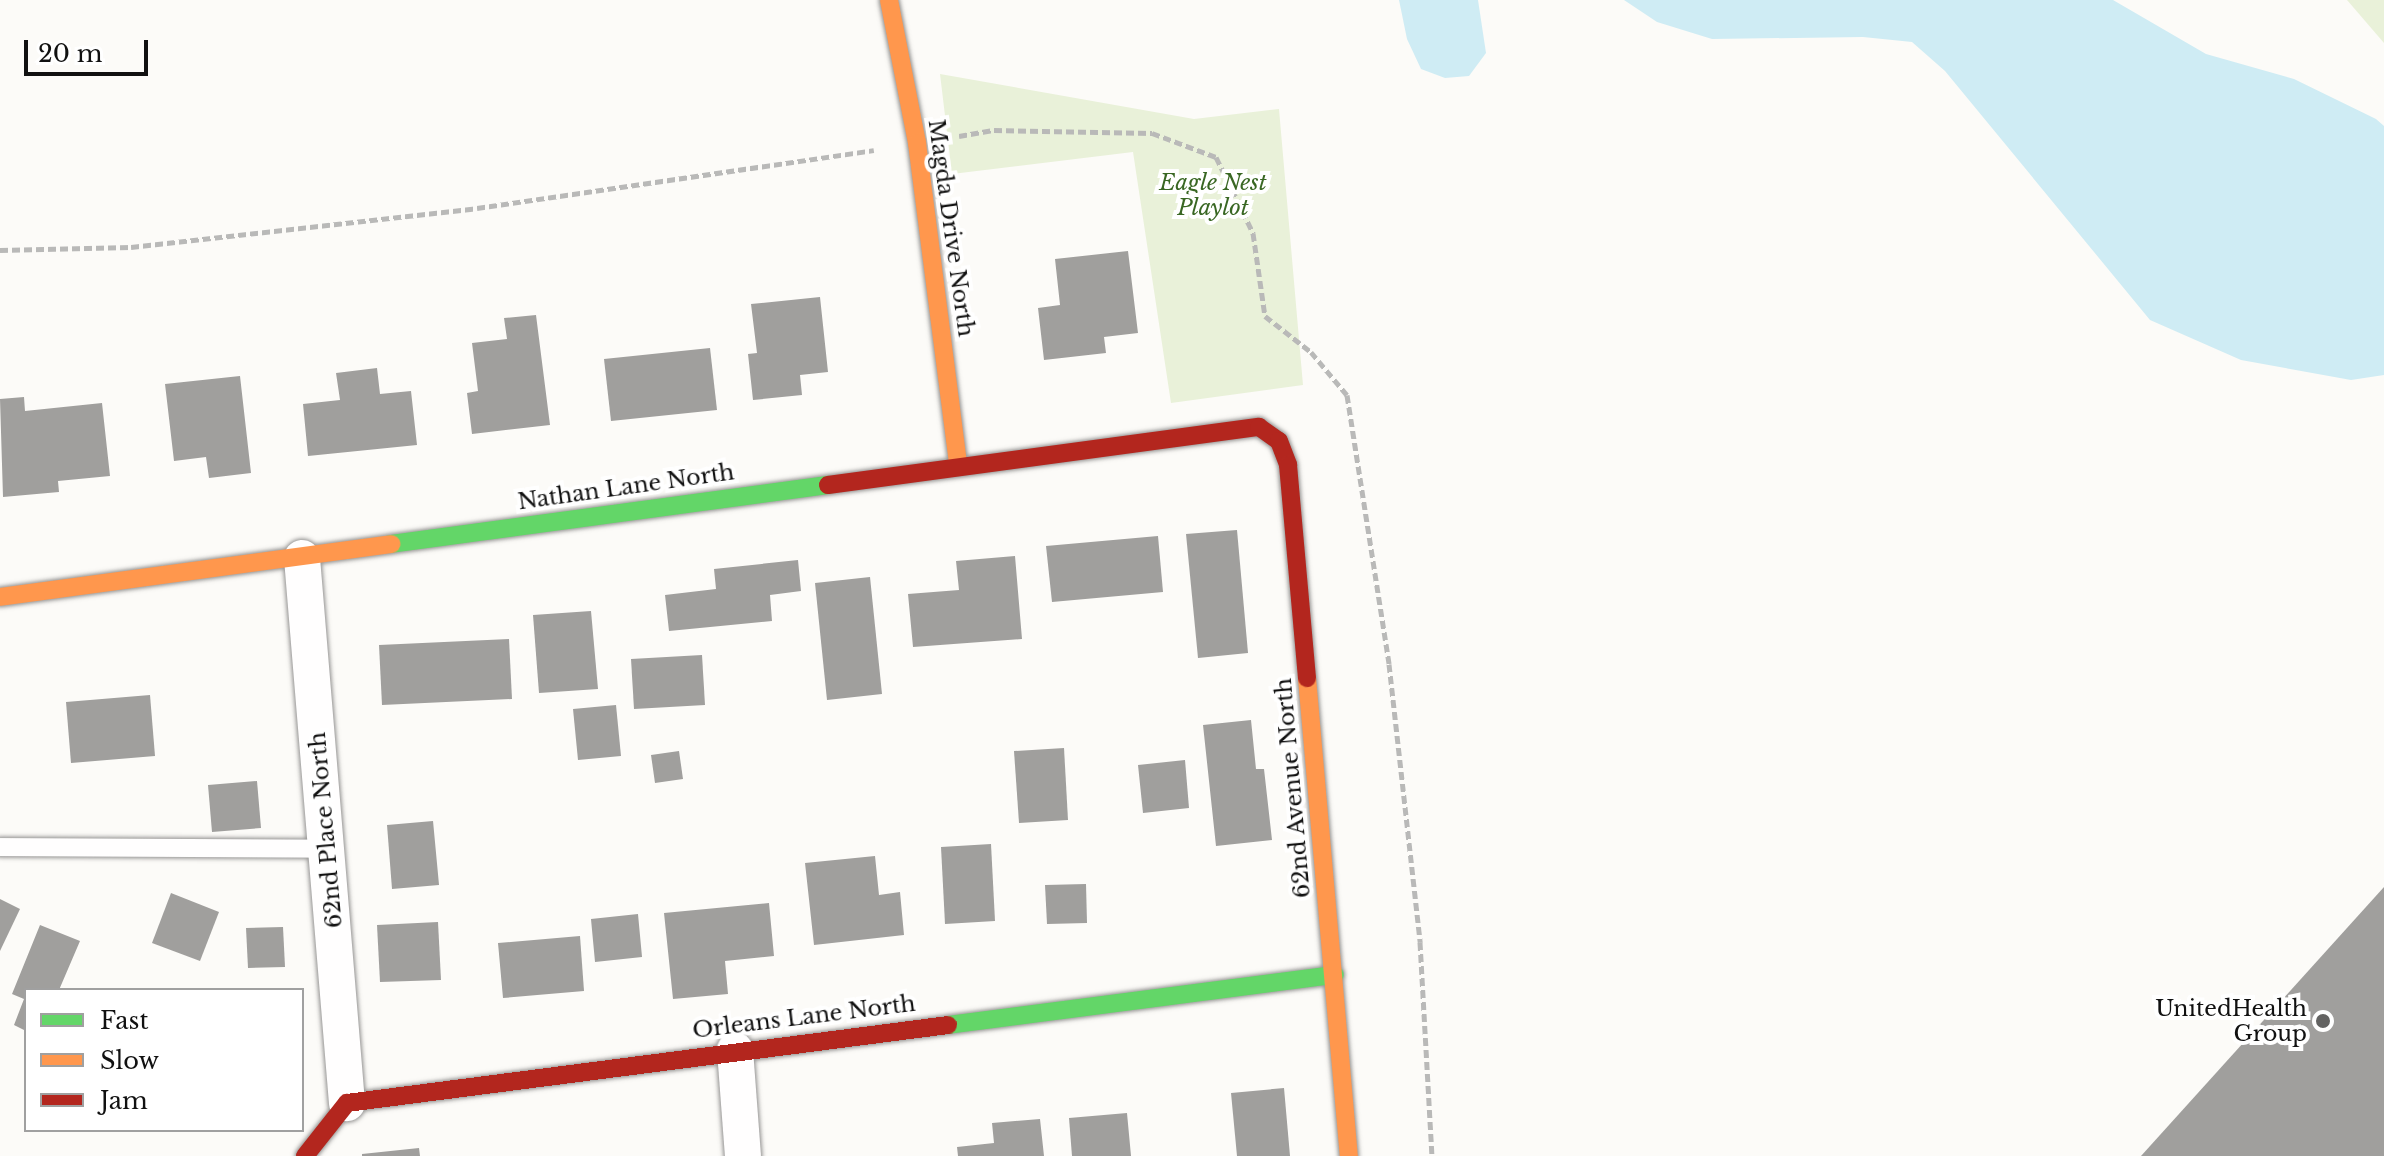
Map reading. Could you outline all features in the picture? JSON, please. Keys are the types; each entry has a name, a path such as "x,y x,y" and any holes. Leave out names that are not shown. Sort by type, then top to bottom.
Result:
{"street":[{"name":"Magda Drive North","path":"889,0 917,143 958,464"},
{"name":"Nathan Lane North","path":"0,597 302,558 958,464 1259,427"},
{"name":"62nd Avenue North","path":"1259,427 1279,441 1288,465 1349,1156"},
{"name":"62nd Place North","path":"302,558 347,1103"},
{"name":"Orleans Lane North","path":"347,1103 735,1050 1335,975"},
{"path":"735,1050 743,1156"},
{"path":"305,1156 347,1103"}],"lane":[{"path":"0,847 328,849"}],"green space":[{"path":"2347,0 2384,0 2384,43"},
{"name":"Eagle Nest Playlot","path":"940,74 1194,119 1279,109 1303,385 1171,403 1133,152 952,174"}],"water":[{"path":"1399,0 1478,0 1486,53 1469,76 1445,78 1421,69 1407,39"},
{"path":"1624,0 2113,0 2206,54 2294,79 2376,119 2384,126 2384,375 2351,380 2241,360 2150,320 1945,71 1912,42 1863,37 1712,39 1657,22"}],"building":[{"path":"1128,251 1138,333 1104,337 1106,353 1044,360 1038,308 1060,305 1055,259"},
{"path":"820,297 828,372 800,375 802,395 753,400 748,354 757,353 751,304"},
{"path":"536,315 550,425 472,434 467,393 478,391 472,343 507,339 504,318"},
{"path":"710,348 717,410 611,421 604,359"},
{"path":"377,368 380,394 411,391 417,445 308,456 303,404 340,400 336,373"},
{"path":"240,376 251,473 209,478 206,457 174,461 165,384"},
{"path":"24,397 25,411 102,403 110,476 58,481 59,492 3,497 0,399"},
{"path":"1237,530 1248,653 1198,658 1186,534"},
{"path":"1158,536 1163,592 1052,602 1046,546"},
{"path":"1015,556 1022,639 913,647 908,594 959,590 956,561"},
{"path":"798,560 801,591 770,595 772,621 669,631 665,595 716,589 714,569"},
{"path":"870,577 882,694 827,700 815,583"},
{"path":"591,611 598,689 539,693 533,615"},
{"path":"509,639 512,699 382,705 379,645"},
{"path":"702,655 705,705 634,709 631,659"},
{"path":"150,695 155,756 71,763 66,702"},
{"path":"616,705 621,756 578,760 573,709"},
{"path":"1251,720 1256,769 1264,769 1272,840 1216,846 1203,725"},
{"path":"1064,748 1068,820 1019,823 1014,751"},
{"path":"679,751 683,779 655,783 651,755"},
{"path":"1185,760 1189,808 1143,813 1138,765"},
{"path":"257,781 261,828 212,832 208,785"},
{"path":"433,821 439,885 392,889 387,825"},
{"path":"991,844 995,921 945,924 941,847"},
{"path":"875,856 879,895 900,892 904,935 814,945 805,863"},
{"path":"1086,884 1087,923 1047,924 1045,885"},
{"name":"UnitedHealth Group","path":"2384,887 2384,1156 2141,1156"},
{"path":"171,893 219,912 200,961 152,943"},
{"path":"0,899 20,909 0,951"},
{"path":"769,903 774,956 725,961 728,994 673,999 664,913"},
{"path":"638,914 642,957 595,962 591,919"},
{"path":"438,922 441,980 380,982 377,925"},
{"path":"40,925 80,941 60,988 24,988 24,999 12,994"},
{"path":"283,927 285,967 248,968 246,928"},
{"path":"580,936 584,991 503,998 498,943"},
{"path":"24,999 24,1030 14,1025"},
{"path":"1284,1088 1290,1156 1237,1156 1231,1093"},
{"path":"1127,1113 1131,1156 1072,1156 1069,1118"},
{"path":"1040,1119 1044,1156 958,1156 957,1147 994,1143 992,1123"},
{"path":"419,1148 420,1156 362,1156 362,1154"}],"traffic: fast":[{"path":"391,544 828,485"},
{"path":"948,1025 1335,975"}],"traffic: slow":[{"path":"889,0 917,143 958,464"},
{"path":"0,597 391,544"},
{"path":"1307,678 1349,1156"}],"traffic: jam":[{"path":"828,485 1259,427 1279,441 1288,465 1307,678"},
{"path":"305,1156 347,1103 948,1025"}],"place":[{"name":"UnitedHealth Group","path":"2323,1021"}]}
